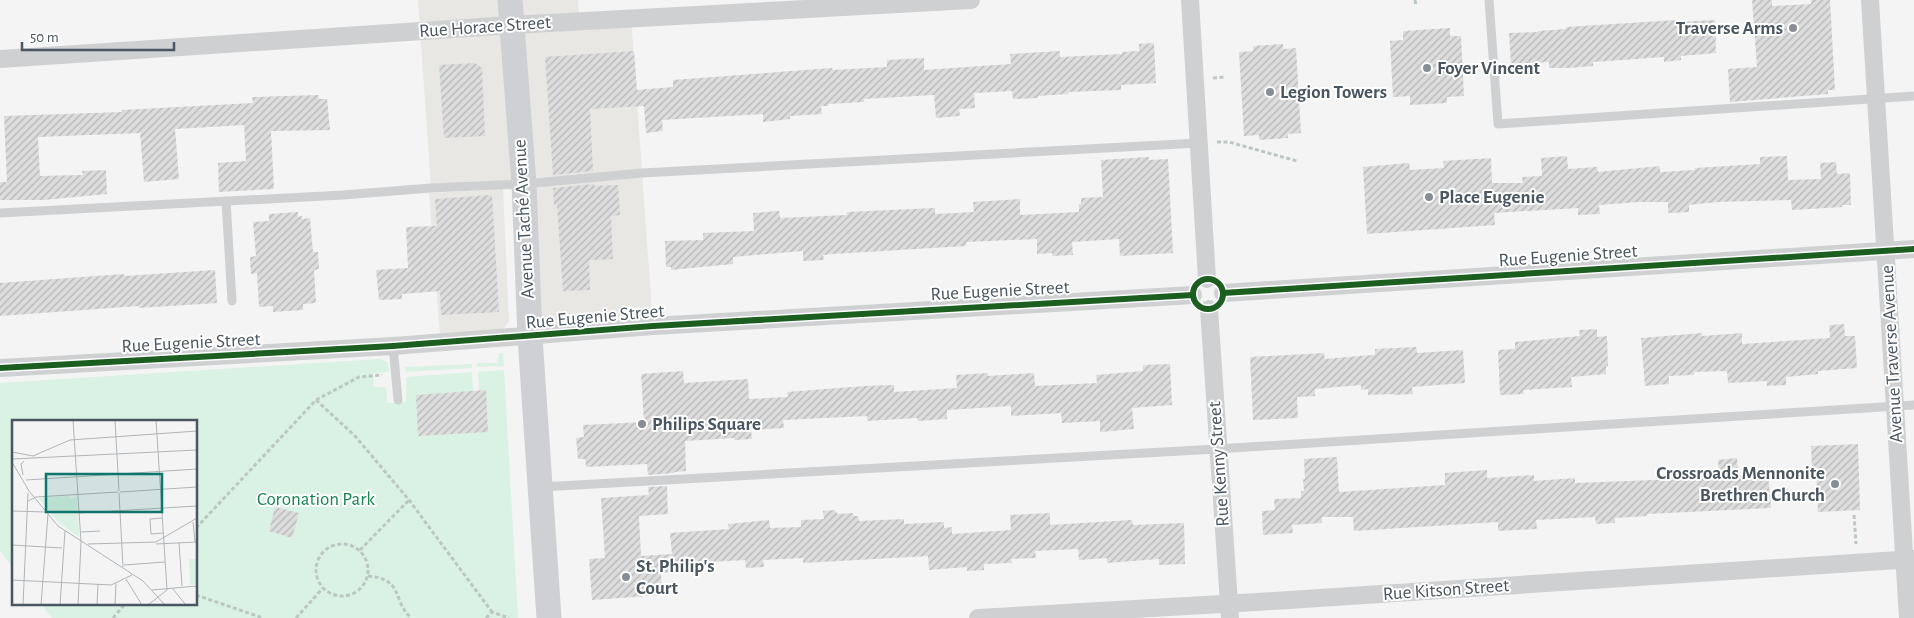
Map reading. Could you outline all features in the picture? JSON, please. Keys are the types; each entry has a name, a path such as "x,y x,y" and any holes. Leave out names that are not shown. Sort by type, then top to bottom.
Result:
{"street":[{"name":"Avenue Taché Avenue","path":"510,0 524,184 530,337 549,618"},
{"name":"Rue Horace Street","path":"0,59 512,25 971,0"},
{"path":"1190,0 1207,279"},
{"name":"Avenue Traverse Avenue","path":"1870,0 1894,406 1909,559 1908,618"},
{"name":"Rue Eugenie Street","path":"1223,293 1914,249"},
{"path":"1207,279 1216,282 1221,287 1223,293 1220,303 1209,310 1199,307 1194,302 1192,295 1195,285 1207,279"},
{"name":"Rue Eugenie Street","path":"0,368 393,346 663,326 1192,295"},
{"name":"Rue Kenny Street","path":"1209,310 1217,449 1230,611"},
{"name":"Rue Kitson Street","path":"978,618 1230,611 1909,559"}],"lane":[{"path":"1489,0 1498,124 1914,96"},
{"path":"0,213 343,195 431,188 524,184 652,173 1199,143"},
{"path":"226,201 232,301"},
{"path":"393,346 398,400"},
{"path":"541,487 1217,449 1914,405"}],"path":[{"path":"1415,0 1416,5"},
{"path":"1229,142 1297,161"},
{"path":"198,526 316,400 359,377 395,374"},
{"path":"316,400 355,436 409,500 492,612 509,618"},
{"path":"360,550 409,500"},
{"path":"1854,515 1858,562"},
{"path":"345,543 360,550 367,562 368,576 364,584 357,591 349,595 330,594 323,588 316,574 318,558 323,551 337,544 345,543"},
{"path":"368,576 379,577 390,582 399,596 406,613 411,618"},
{"path":"296,618 323,588"},
{"path":"198,596 263,618"},
{"path":"113,618 123,606"},
{"path":"486,618 492,612"}],"shaded area":[{"path":"418,0 578,0 580,21 631,18 653,326 530,337 524,184 431,188"},
{"path":"503,189 509,321 504,328 499,330 440,334 429,193"}],"green space":[{"path":"499,353 503,353 504,366 477,367 477,363 497,363"},
{"name":"Coronation Park","path":"380,359 387,362 389,372 373,373 374,387 386,387 387,403 406,402 406,377 472,372 473,391 479,391 478,372 504,370 518,618 52,618 43,606 198,606 198,420 12,420 12,566 0,551 0,383"},
{"path":"472,364 472,368 406,372 405,367"}],"building":[{"path":"1752,0 1772,0 1772,6 1811,4 1811,0 1830,0 1835,90 1828,90 1828,94 1730,102 1728,69 1757,67"},
{"path":"1677,20 1677,22 1715,20 1716,53 1681,56 1681,60 1664,62 1664,57 1593,62 1593,66 1569,68 1549,68 1549,62 1511,64 1509,33 1538,32 1566,29 1566,27"},
{"name":"Foyer Vincent","path":"1450,28 1450,36 1461,36 1464,96 1447,97 1447,103 1410,105 1410,96 1393,97 1390,41 1403,40 1403,31"},
{"path":"1154,43 1156,83 1121,85 1121,90 1068,92 1068,94 1038,96 1038,98 1013,99 1012,91 974,93 975,108 959,109 960,116 936,118 934,95 864,99 864,102 828,104 828,106 821,106 822,114 790,116 790,119 763,122 763,114 662,120 663,131 646,133 644,106 590,109 593,171 553,175 545,57 634,51 637,90 673,87 673,80 832,68 833,70 887,67 887,60 924,58 924,70 1011,64 1010,54 1060,51 1060,57 1122,54 1122,52 1139,51 1139,44"},
{"name":"Legion Towers","path":"1283,44 1283,49 1296,48 1301,133 1288,134 1288,138 1259,140 1259,135 1244,136 1239,52 1253,51 1253,46"},
{"path":"475,63 482,68 485,136 444,138 439,65"},
{"path":"318,95 319,99 327,99 330,130 271,131 274,189 219,192 218,163 246,161 244,125 175,129 179,179 144,182 140,133 38,137 40,176 83,175 82,171 106,170 107,194 43,200 0,200 0,182 7,182 4,116 122,112 122,110 253,103 252,97"},
{"path":"1567,156 1568,169 1597,167 1598,172 1660,166 1660,172 1760,164 1760,157 1787,156 1788,180 1821,179 1820,163 1836,162 1837,174 1850,173 1851,205 1792,210 1791,200 1718,202 1689,205 1689,212 1668,213 1668,202 1639,202 1599,205 1600,214 1578,215 1578,208 1494,213 1495,225 1367,234 1363,167 1409,163 1410,170 1444,168 1443,161 1491,158 1492,183 1523,183 1522,177 1542,176 1541,158"},
{"path":"1149,157 1149,160 1168,159 1173,253 1120,256 1119,239 1072,242 1073,255 1052,256 1052,253 1037,254 1037,239 966,242 966,246 823,255 824,260 803,261 803,251 733,257 733,264 671,270 671,267 666,267 665,241 703,240 703,233 754,231 753,213 779,211 780,218 847,215 847,212 935,208 935,214 974,212 973,202 1020,199 1020,215 1079,212 1081,198 1103,197 1101,160"},
{"path":"594,184 594,186 618,185 620,215 611,216 613,259 589,260 590,290 563,291 557,205 554,205 553,188"},
{"path":"492,195 499,312 441,315 440,291 402,294 402,299 379,300 376,270 408,268 406,227 437,226 435,199"},
{"path":"298,212 298,217 302,216 302,219 310,218 313,252 318,252 319,269 314,270 316,303 303,304 303,310 273,312 273,306 259,307 257,273 251,274 250,257 256,256 253,222 269,221 269,214"},
{"path":"215,270 217,303 139,308 139,306 0,316 0,283"},
{"path":"1844,324 1845,336 1855,336 1857,368 1818,371 1818,374 1786,377 1786,385 1767,386 1767,381 1728,383 1727,371 1694,372 1694,375 1669,376 1669,384 1645,386 1641,338 1702,333 1702,336 1742,333 1742,344 1830,338 1829,325"},
{"path":"1597,329 1597,337 1607,336 1608,366 1606,366 1606,374 1571,377 1572,387 1523,390 1524,394 1500,395 1498,350 1515,349 1515,342 1580,336 1579,330"},
{"path":"1416,347 1417,353 1463,350 1465,383 1412,387 1413,394 1394,395 1368,395 1368,389 1361,390 1361,385 1315,389 1315,396 1297,397 1298,418 1253,420 1250,357 1324,353 1325,359 1375,355 1375,349"},
{"path":"1170,364 1172,405 1132,408 1134,429 1100,432 1100,421 1062,423 1061,413 1011,416 1011,406 947,410 947,419 918,421 917,418 867,421 867,416 783,420 784,428 751,430 752,439 735,440 734,438 685,441 686,471 674,473 648,475 647,464 586,467 585,459 578,459 576,438 584,437 583,425 644,422 641,374 683,371 684,383 748,379 749,399 788,397 787,392 865,386 894,385 894,392 957,388 956,375 988,373 988,376 1034,373 1035,386 1097,383 1096,375 1143,371 1143,365"},
{"path":"486,390 488,432 418,436 416,395"},
{"name":"Crossroads Mennonite Brethren Church","path":"1858,444 1860,510 1818,512 1816,470 1812,470 1811,446"},
{"path":"1337,457 1339,492 1445,485 1445,473 1487,470 1487,478 1534,475 1534,481 1575,478 1575,483 1680,479 1680,477 1719,475 1718,460 1737,458 1738,475 1768,473 1771,508 1647,514 1647,516 1615,518 1615,523 1596,524 1595,517 1536,520 1537,529 1498,531 1498,522 1354,531 1353,517 1322,517 1322,523 1292,525 1293,533 1263,535 1262,511 1275,510 1274,499 1301,498 1301,491 1304,491 1303,479 1305,479 1304,459"},
{"path":"667,486 668,514 639,516 641,556 672,554 670,533 729,529 728,524 769,520 770,528 801,527 801,520 824,519 823,511 834,510 838,514 853,513 854,516 858,516 859,521 904,519 904,524 944,522 944,528 952,527 952,534 1011,530 1010,515 1050,513 1050,525 1132,520 1133,525 1184,523 1185,564 1159,565 1159,559 1107,563 1107,558 1079,560 1078,549 1035,551 1036,558 1011,559 1012,563 984,564 984,570 967,571 967,567 929,570 928,556 803,563 803,558 763,560 764,567 746,568 745,560 695,563 695,571 661,573 662,595 592,600 589,559 605,558 601,498 649,495 648,487"},
{"path":"275,507 299,513 292,538 269,531"}],"cycle path":[{"path":"1223,293 1914,249"},
{"path":"1208,279 1219,283 1223,294 1219,305 1208,309 1197,305 1193,294 1197,283 1208,279"},
{"path":"0,368 393,346 653,326 1193,295"}],"place":[{"name":"Traverse Arms","path":"1793,28"},
{"name":"Foyer Vincent","path":"1427,68"},
{"name":"Legion Towers","path":"1270,92"},
{"name":"Place Eugenie","path":"1429,197"},
{"name":"Philips Square","path":"642,424"},
{"name":"Crossroads Mennonite Brethren Church","path":"1835,484"},
{"name":"St. Philip's Court","path":"626,577"}]}
